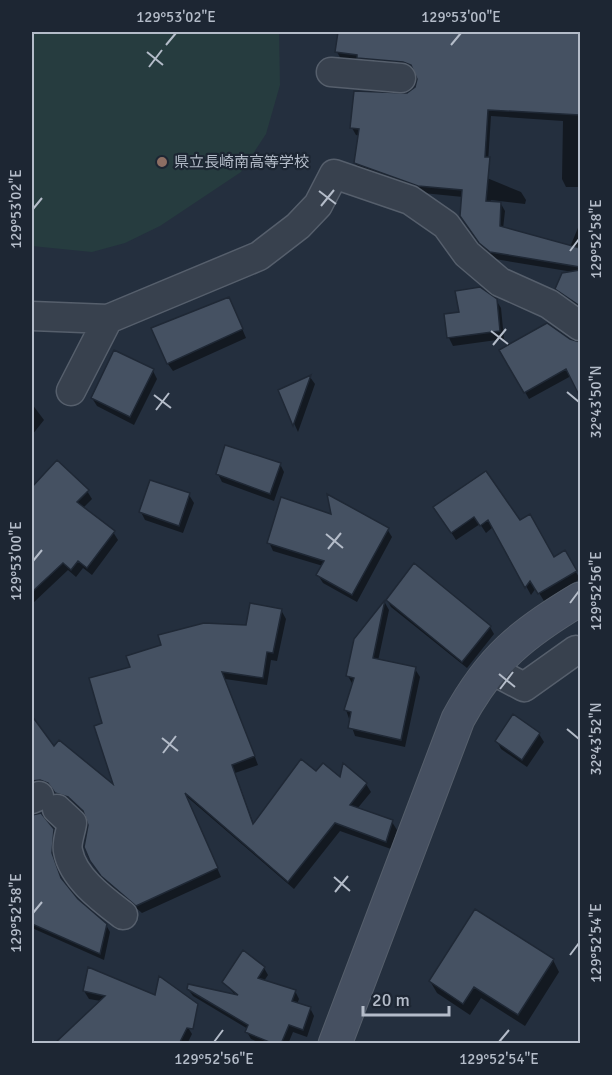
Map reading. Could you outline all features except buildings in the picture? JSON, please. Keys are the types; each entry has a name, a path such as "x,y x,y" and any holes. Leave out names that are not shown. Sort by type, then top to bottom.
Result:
{"street":[{"path":"331,72 401,78"},
{"path":"32,316 108,319 259,256 298,226 318,205 334,174 410,200 446,225 466,254 500,282 549,304 580,326"},
{"path":"71,391 108,319"},
{"path":"334,1044 458,719 490,669 533,627 580,599"},
{"path":"490,669 524,687 576,650 580,651"},
{"path":"43,801 72,822 67,849 77,871 102,899 123,915"}],"green space":[{"name":"県立長崎南高等学校","path":"32,32 279,32 280,85 266,134 241,172 160,226 125,243 92,252 32,246"}],"place":[{"name":"県立長崎南高等学校","path":"162,162"}]}
